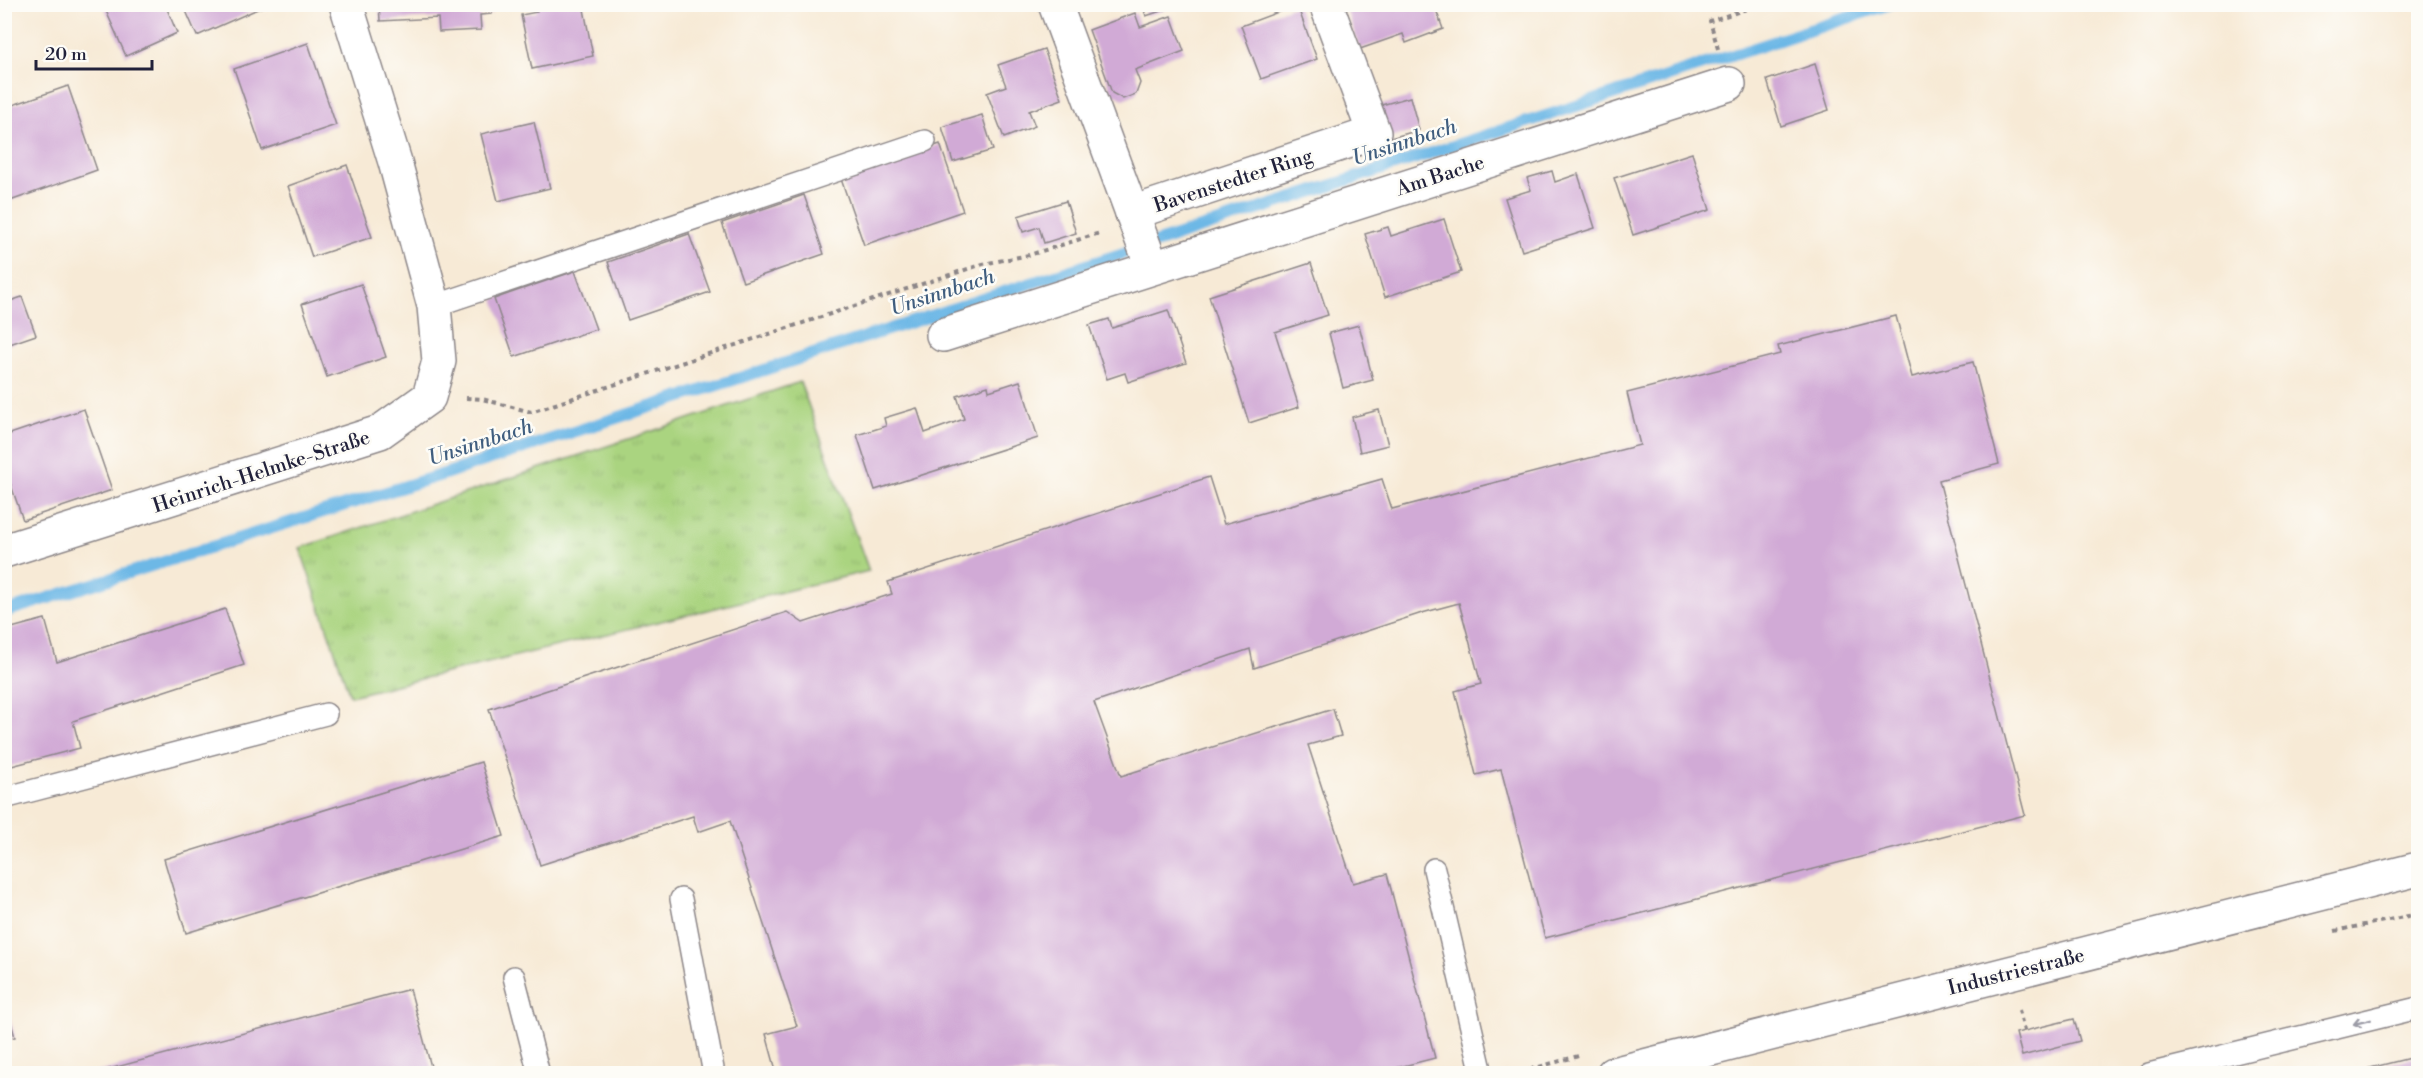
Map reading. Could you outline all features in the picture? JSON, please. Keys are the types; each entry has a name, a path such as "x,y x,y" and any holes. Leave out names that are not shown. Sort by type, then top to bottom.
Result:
{"street":[{"path":"346,4 395,162 434,306 439,361 429,397"},
{"name":"Bavenstedter Ring","path":"1055,4 1142,239 1374,133 1326,4"},
{"name":"Am Bache","path":"943,335 1142,239 1729,84"},
{"name":"Heinrich-Helmke-Straße","path":"4,551 380,432 429,397"},
{"name":"Industriestraße","path":"1613,1074 2418,869"}],"lane":[{"path":"434,306 925,141"},
{"path":"4,798 326,714"},
{"path":"1434,869 1482,1074"},
{"path":"681,899 714,1074"},
{"path":"514,977 539,1074"},
{"path":"2149,1074 2418,1008"}],"path":[{"path":"1714,34 1710,21 1762,4"},
{"path":"429,397 482,399 531,412 982,264 1142,239"},
{"path":"2019,1010 2024,1031"}],"green space":[{"path":"800,382 869,571 350,696 300,548"}],"building":[{"path":"103,4 165,4 177,33 126,56"},
{"path":"183,4 269,4 197,36"},
{"path":"379,4 492,4 492,14 480,15 481,30 439,32 438,18 380,21"},
{"path":"535,4 583,4 593,56 532,69 521,15 537,12"},
{"path":"1142,4 1179,4 1179,5 1146,16"},
{"path":"1344,4 1434,4 1443,29 1406,43 1403,34 1360,49"},
{"path":"1297,5 1317,59 1261,79 1241,26"},
{"path":"1135,13 1140,27 1171,16 1184,51 1135,70 1140,83 1136,94 1123,99 1112,93 1089,30"},
{"path":"308,43 336,125 262,150 234,69"},
{"path":"1044,49 1062,99 1029,111 1035,126 1004,138 987,93 1006,86 998,65"},
{"path":"1815,64 1829,110 1781,126 1767,80"},
{"path":"68,86 97,170 10,201 4,185 4,108"},
{"path":"1410,97 1419,130 1387,139 1378,106"},
{"path":"982,115 993,150 953,162 942,127"},
{"path":"534,122 550,188 498,201 481,134"},
{"path":"940,144 963,211 864,245 841,179"},
{"path":"1692,153 1710,210 1633,235 1614,178"},
{"path":"347,165 372,237 312,257 288,186"},
{"path":"1552,171 1555,182 1578,174 1595,228 1522,251 1505,198 1531,190 1527,178"},
{"path":"804,195 824,254 743,282 722,223"},
{"path":"1066,201 1076,233 1044,243 1039,227 1023,232 1018,216"},
{"path":"1444,219 1461,272 1385,297 1365,234 1388,227 1391,236"},
{"path":"689,234 710,292 628,320 608,262"},
{"path":"1311,263 1328,315 1275,332 1299,407 1249,423 1209,296"},
{"path":"575,271 596,329 514,357 494,299"},
{"path":"361,284 386,357 327,377 302,304"},
{"path":"22,297 36,335 4,346 4,303"},
{"path":"1168,310 1186,363 1128,382 1125,373 1107,379 1089,325 1109,319 1112,328"},
{"path":"1896,316 1912,377 1973,362 1999,464 1939,480 2025,815 1545,938 1501,769 1476,775 1455,691 1481,684 1459,603 1254,668 1250,649 1094,702 1121,776 1333,709 1341,736 1308,745 1353,883 1387,874 1435,1058 1372,1074 777,1074 766,1034 797,1026 730,821 698,832 693,816 540,865 489,709 787,612 803,623 892,594 888,582 1209,477 1224,524 1382,479 1392,509 1640,445 1627,393 1780,354 1778,346"},
{"path":"1359,325 1373,380 1343,388 1329,333"},
{"path":"1020,381 1038,438 875,490 857,435 886,426 884,418 917,408 925,433 964,419 957,396 988,386 989,391"},
{"path":"84,409 112,490 23,520 4,465 4,436"},
{"path":"1379,410 1388,445 1360,452 1352,417"},
{"path":"225,609 244,665 73,721 80,748 4,768 4,630 45,619 57,662"},
{"path":"481,762 504,836 186,933 164,859"},
{"path":"410,989 433,1074 94,1074 94,1073"},
{"path":"4,998 15,1037 4,1039"},
{"path":"2074,1019 2080,1041 2022,1056 2016,1033"},
{"path":"2418,1056 2418,1074 2350,1074 2350,1073"}],"waterway":[{"name":"Unsinnbach","path":"4,612 441,475 1890,4"}]}
